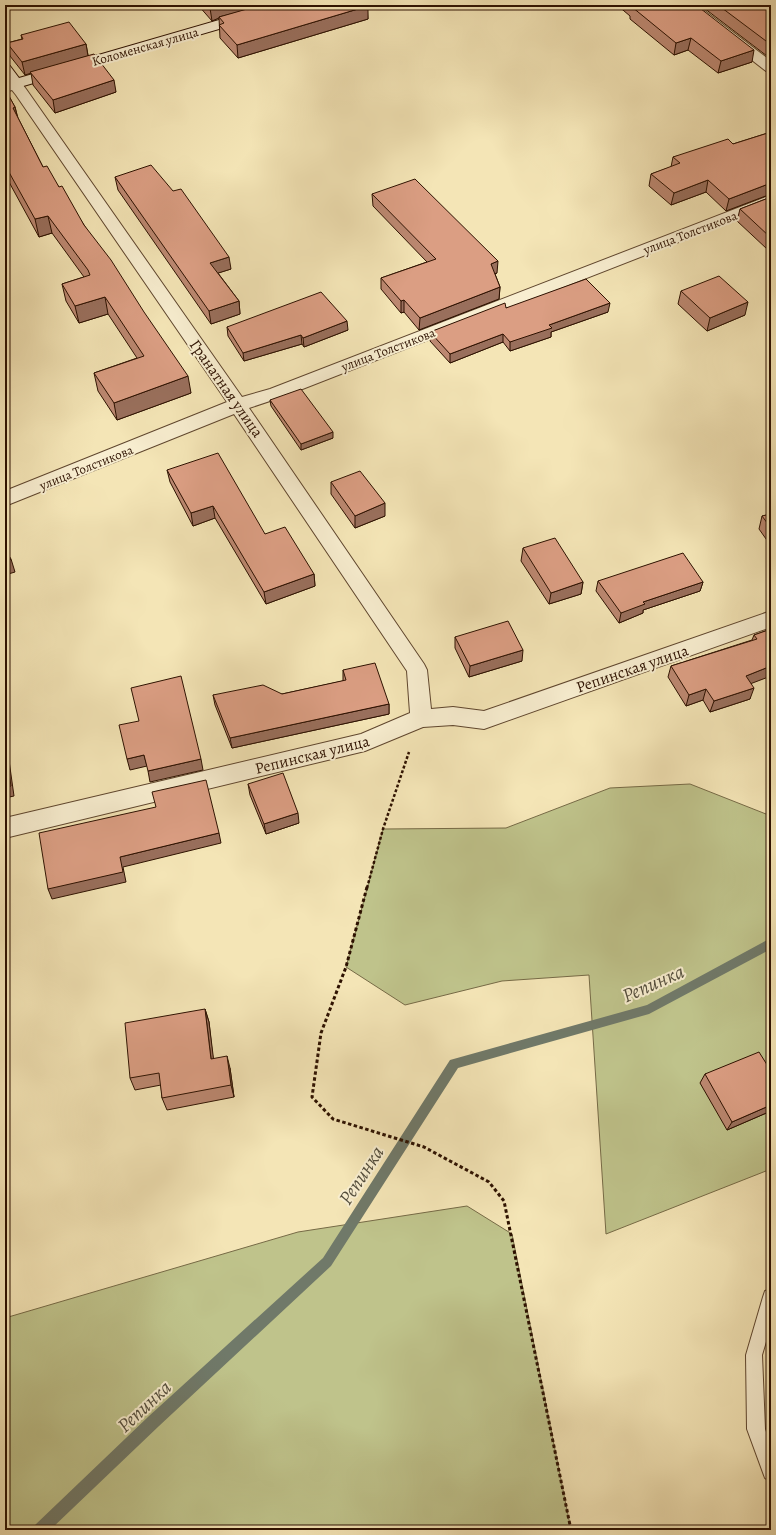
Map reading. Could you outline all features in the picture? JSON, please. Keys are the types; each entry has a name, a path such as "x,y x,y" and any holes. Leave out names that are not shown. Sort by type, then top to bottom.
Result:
{"street":[{"name":"Коломенская улица","path":"10,86 286,5"},
{"path":"688,5 771,68"},
{"name":"Гранатная улица","path":"5,69 10,86 238,405 417,670 421,718"},
{"name":"улица Толстикова","path":"5,499 238,405 276,393 771,200"},
{"name":"Репинская улица","path":"5,828 365,742 421,718 453,716 484,720 771,619"}],"lane":[{"path":"771,1297 754,1355 756,1429 771,1472"}],"path":[{"path":"421,718 383,830 346,967 321,1033 312,1097 333,1120 424,1147 489,1182 504,1201 514,1242 571,1530"}],"green space":[{"path":"690,784 771,816 771,1169 606,1234 589,975 502,981 405,1005 346,967 383,829 506,828 610,788"},
{"path":"467,1206 512,1234 571,1530 5,1530 5,1318 298,1232"}],"building":[{"path":"208,5 219,5 210,8"},
{"path":"261,5 368,6 237,45 219,25 224,23 219,17"},
{"path":"633,5 696,5 754,50 721,61 691,38 676,43 632,7 635,6"},
{"path":"718,5 771,5 771,44 770,44"},
{"path":"69,22 86,44 22,62 7,43 23,39 21,35"},
{"path":"94,54 114,80 53,100 30,72"},
{"path":"5,89 43,167 47,166 59,187 62,186 84,225 111,260 144,312 188,376 114,403 94,373 144,356 105,297 75,306 62,284 90,275 88,270 48,216 35,219 5,165"},
{"path":"771,132 771,183 729,199 708,180 674,193 651,174 680,163 673,157 728,139 733,144"},
{"path":"151,165 173,191 181,189 229,257 210,263 239,301 209,311 115,177"},
{"path":"415,179 498,261 491,264 500,287 420,318 404,300 401,301 381,278 436,259 372,194"},
{"path":"771,197 771,237 770,237 740,209"},
{"path":"719,276 748,302 710,318 681,291"},
{"path":"586,279 610,303 549,325 552,328 510,342 503,334 450,354 430,332 505,303 506,308"},
{"path":"321,292 347,321 303,338 301,335 243,353 227,327"},
{"path":"301,389 333,432 301,444 270,400"},
{"path":"218,453 265,534 285,527 314,574 264,592 213,506 191,513 167,470"},
{"path":"360,471 385,503 355,516 331,482"},
{"path":"771,514 771,528 762,516"},
{"path":"555,538 583,582 551,593 523,548"},
{"path":"5,549 11,559 5,562"},
{"path":"683,553 703,582 643,602 645,604 621,613 598,581"},
{"path":"508,621 523,650 470,666 455,637"},
{"path":"771,629 771,666 746,676 754,688 714,701 706,689 689,695 671,666 757,639 754,635"},
{"path":"375,663 389,704 230,738 213,695 263,685 282,694 346,680 343,670"},
{"path":"181,676 201,759 148,771 144,755 127,759 119,725 139,721 131,688"},
{"path":"5,748 11,786 5,788"},
{"path":"283,773 298,813 264,824 248,784"},
{"path":"206,780 219,833 120,857 123,872 48,889 39,833 156,807 152,792"},
{"path":"205,1009 211,1059 227,1056 231,1085 162,1098 159,1073 130,1078 125,1023"},
{"path":"759,1052 771,1071 771,1105 732,1122 705,1074"}],"waterway":[{"name":"Репинка","path":"40,1530 154,1421 327,1262 454,1064 649,1009 771,943"}]}
